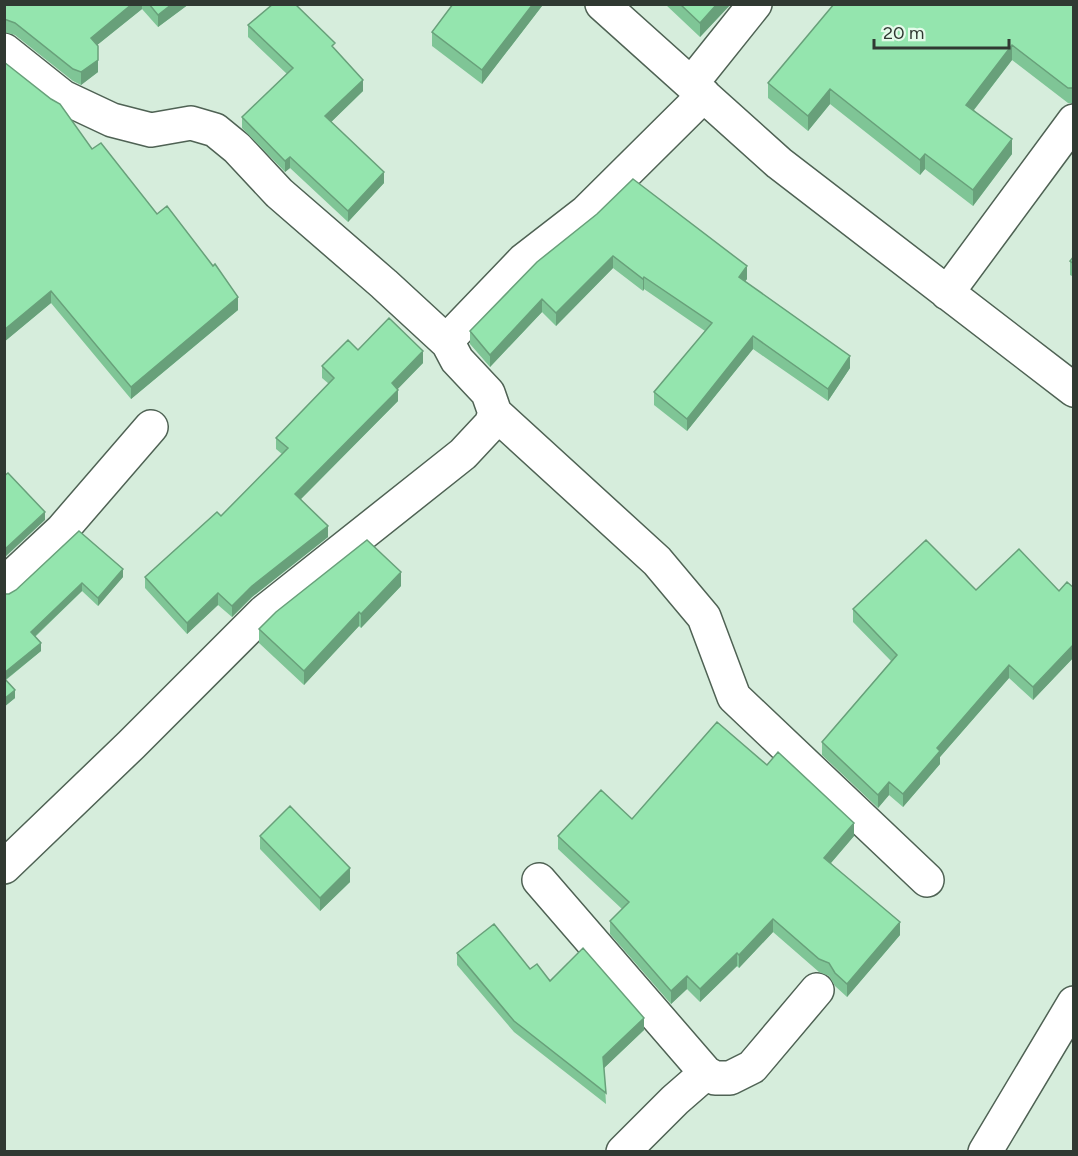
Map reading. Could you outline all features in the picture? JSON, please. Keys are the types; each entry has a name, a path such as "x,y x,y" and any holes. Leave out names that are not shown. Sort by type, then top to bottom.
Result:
{"street":[{"path":"602,4 778,163 1074,390"},
{"path":"448,343 454,333 524,260 586,212 697,89 755,4"},
{"path":"4,50 63,97 112,120 151,130 191,123 215,130 237,148 279,193 448,343 457,360 488,393 495,413 657,561 704,617 734,697 927,880"},
{"path":"947,293 1074,121"},
{"path":"4,867 131,745 264,612 463,454 491,424 495,413"},
{"path":"4,584 62,530 151,427"},
{"path":"539,880 706,1073 715,1078 730,1078 752,1067 818,990"},
{"path":"985,1152 1074,1003"},
{"path":"623,1152 706,1073"}],"building":[{"path":"4,4 132,4 91,38 98,46 98,60 81,72 73,69 15,23 4,19"},
{"path":"149,4 172,4 158,15"},
{"path":"273,4 295,4 335,43 332,46 363,80 325,116 384,172 348,211 290,157 285,161 242,117 293,68 248,25"},
{"path":"453,4 533,4 482,70 432,32"},
{"path":"680,4 717,4 700,23"},
{"path":"834,4 1074,4 1074,88 1068,88 1012,45 966,105 1012,139 973,190 925,154 920,160 830,89 808,116 768,83"},
{"path":"4,62 60,104 92,149 101,143 157,214 167,206 213,266 215,264 238,297 131,387 51,291 4,330"},
{"path":"633,179 747,266 739,277 850,356 828,389 753,336 687,419 654,392 712,323 644,277 643,279 613,256 556,313 542,299 490,355 470,331 537,262 597,214"},
{"path":"389,318 423,351 392,383 398,390 295,494 328,526 252,586 232,606 218,593 187,623 145,577 217,512 221,516 288,448 276,438 334,378 322,366 348,340 358,350"},
{"path":"8,473 45,512 4,550 4,476"},
{"path":"79,531 123,569 98,598 82,583 31,632 41,643 4,673 4,594 16,590"},
{"path":"367,540 401,572 361,614 359,612 304,671 259,629 276,612"},
{"path":"926,540 976,590 1019,549 1059,591 1067,582 1074,588 1074,644 1033,687 1009,665 937,748 940,751 903,794 889,782 878,795 822,742 897,655 853,609"},
{"path":"4,678 15,690 4,699"},
{"path":"717,722 767,765 778,752 854,823 824,858 900,922 847,984 835,973 829,963 819,959 773,919 739,955 737,953 700,989 687,976 671,991 610,921 629,902 558,836 601,790 632,819"},
{"path":"290,806 350,868 320,898 260,836"},
{"path":"494,924 530,969 537,964 550,981 583,948 644,1018 603,1057 606,1093 514,1021 457,953"}]}
